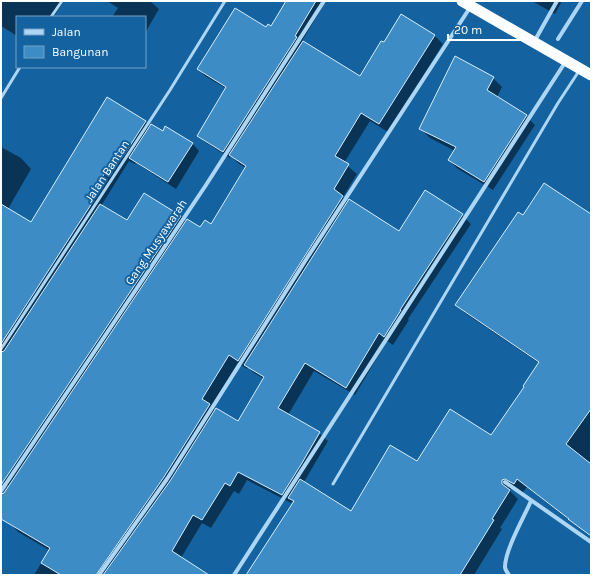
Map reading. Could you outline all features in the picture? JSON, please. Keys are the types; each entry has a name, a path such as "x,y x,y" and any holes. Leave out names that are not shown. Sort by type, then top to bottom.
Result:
{"highway":[{"path":"467,3 591,75"}],"street":[{"name":"Gang Musyawarah","path":"1,491 206,185 324,1"},
{"path":"534,42 557,1"},
{"path":"558,39 582,1"},
{"path":"99,575 167,479 467,3"},
{"path":"234,575 566,61"},
{"path":"505,482 591,542"},
{"path":"509,575 505,568 506,561 511,545 531,501"}],"lane":[{"path":"52,16 62,1"},
{"name":"Jalan Bantan","path":"1,349 170,90 225,1"},
{"path":"1,98 19,68"},
{"path":"333,484 558,103 581,69"}],"building":[{"path":"286,1 316,1 295,36 297,37 223,152 197,136 226,87 197,69 235,8 266,27 268,24 271,26"},
{"path":"401,14 435,35 379,124 361,113 335,156 349,164 334,189 343,196 238,361 229,355 202,399 210,404 164,477 96,575 61,575 41,563 50,548 1,519 1,494 4,493 187,219 200,227 205,220 211,224 246,166 229,155 303,41 360,76 381,41 384,42"},
{"path":"455,56 494,77 487,90 527,115 484,182 448,160 456,147 419,129"},
{"path":"107,97 146,121 124,155 118,151 90,198 94,200 1,344 1,204 31,222"},
{"path":"151,124 163,131 165,126 193,143 168,182 129,158"},
{"path":"544,183 591,214 591,409 566,444 591,464 591,536 517,479 514,484 505,479 502,480 502,484 510,490 492,519 494,520 460,575 246,575 294,501 288,498 300,479 351,511 390,445 417,461 450,409 491,435 524,387 523,386 539,362 455,305 518,212 523,215"},
{"path":"425,190 463,214 384,337 379,333 346,388 305,363 278,408 320,432 282,495 238,472 230,486 225,483 202,520 193,515 172,551 209,575 103,575 170,481 216,408 238,421 264,377 244,365 349,199 399,231"},
{"path":"144,193 181,216 1,485 1,352 4,351 100,204 127,220"}]}
